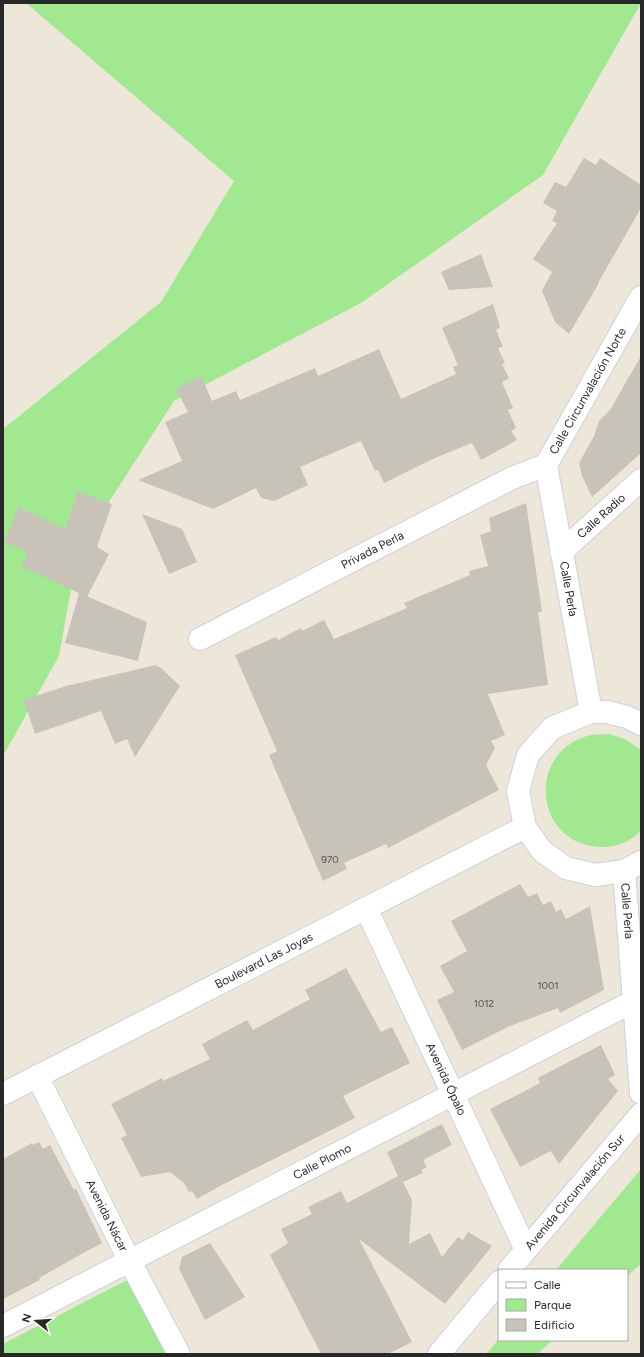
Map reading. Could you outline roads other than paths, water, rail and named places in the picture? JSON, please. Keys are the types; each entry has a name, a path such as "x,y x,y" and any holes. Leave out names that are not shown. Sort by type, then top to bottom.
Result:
{"street":[{"name":"Calle Circunvalación Norte","path":"546,465 641,297"},
{"name":"Calle Perla","path":"546,465 591,712"},
{"name":"Privada Perla","path":"200,639 512,478 546,465"},
{"name":"Calle Radio","path":"561,552 641,480"},
{"path":"633,867 595,875 566,868 542,851 526,827 518,791 528,755 552,728 591,712 607,712 628,717 641,724"},
{"name":"Boulevard Las Joyas","path":"3,1094 526,827"},
{"name":"Calle Perla","path":"633,867 641,1093"},
{"name":"Avenida Ópalo","path":"366,908 526,1250"},
{"name":"Calle Plomo","path":"3,1326 637,999"},
{"name":"Avenida Nácar","path":"37,1076 129,1260 179,1354"},
{"name":"Avenida Circunvalación Sur","path":"510,1269 641,1114"},
{"path":"439,1354 498,1283"}]}
